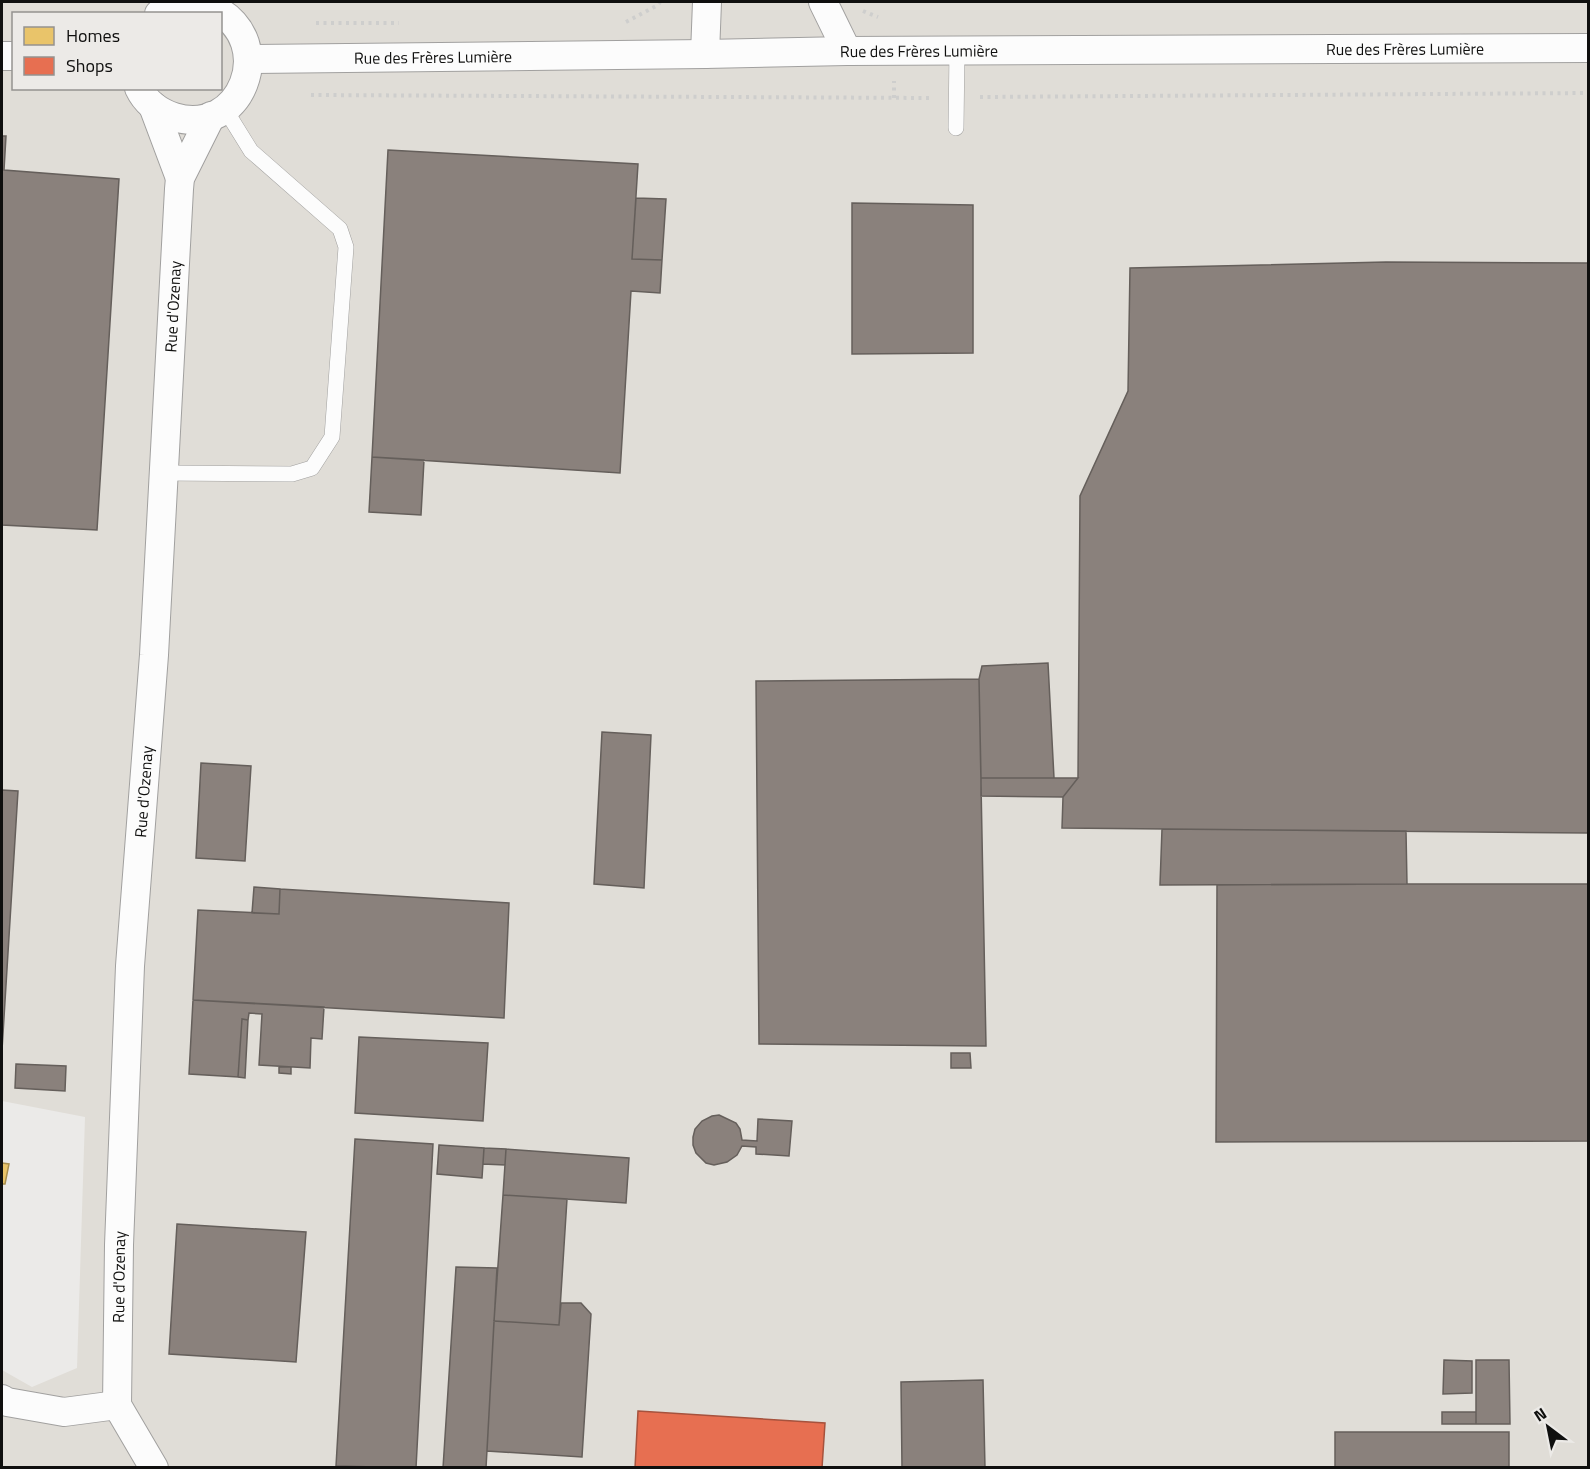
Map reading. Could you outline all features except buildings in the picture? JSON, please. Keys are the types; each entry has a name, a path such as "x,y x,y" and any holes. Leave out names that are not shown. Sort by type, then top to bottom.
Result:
{"street":[{"path":"705,54 707,2"},
{"path":"823,2 847,51"},
{"path":"175,6 207,5 220,12"},
{"path":"222,13 228,16 243,35 249,59"},
{"name":"Rue des Frères Lumière","path":"249,59 957,50 1588,48"},
{"name":"Rue d'Ozenay","path":"180,178 218,112 239,95 247,78 249,59"},
{"path":"146,97 165,114 181,119 196,120 218,112"},
{"name":"Rue d'Ozenay","path":"117,1405 119,1245 130,966 154,655 180,178 146,97"},
{"path":"2,1399 7,1402 64,1412 117,1405 154,1467"}],"lane":[{"path":"956,128 957,50"},
{"path":"164,473 292,474 312,468 332,437 346,246 340,228 251,151 218,112"}],"path":[{"path":"614,22 626,22 660,2"},
{"path":"316,23 400,23"}],"shaded area":[{"path":"2,2 1588,2 1588,1467 2,1467 2,1370 32,1387 77,1368 85,1117 2,1101"}]}
